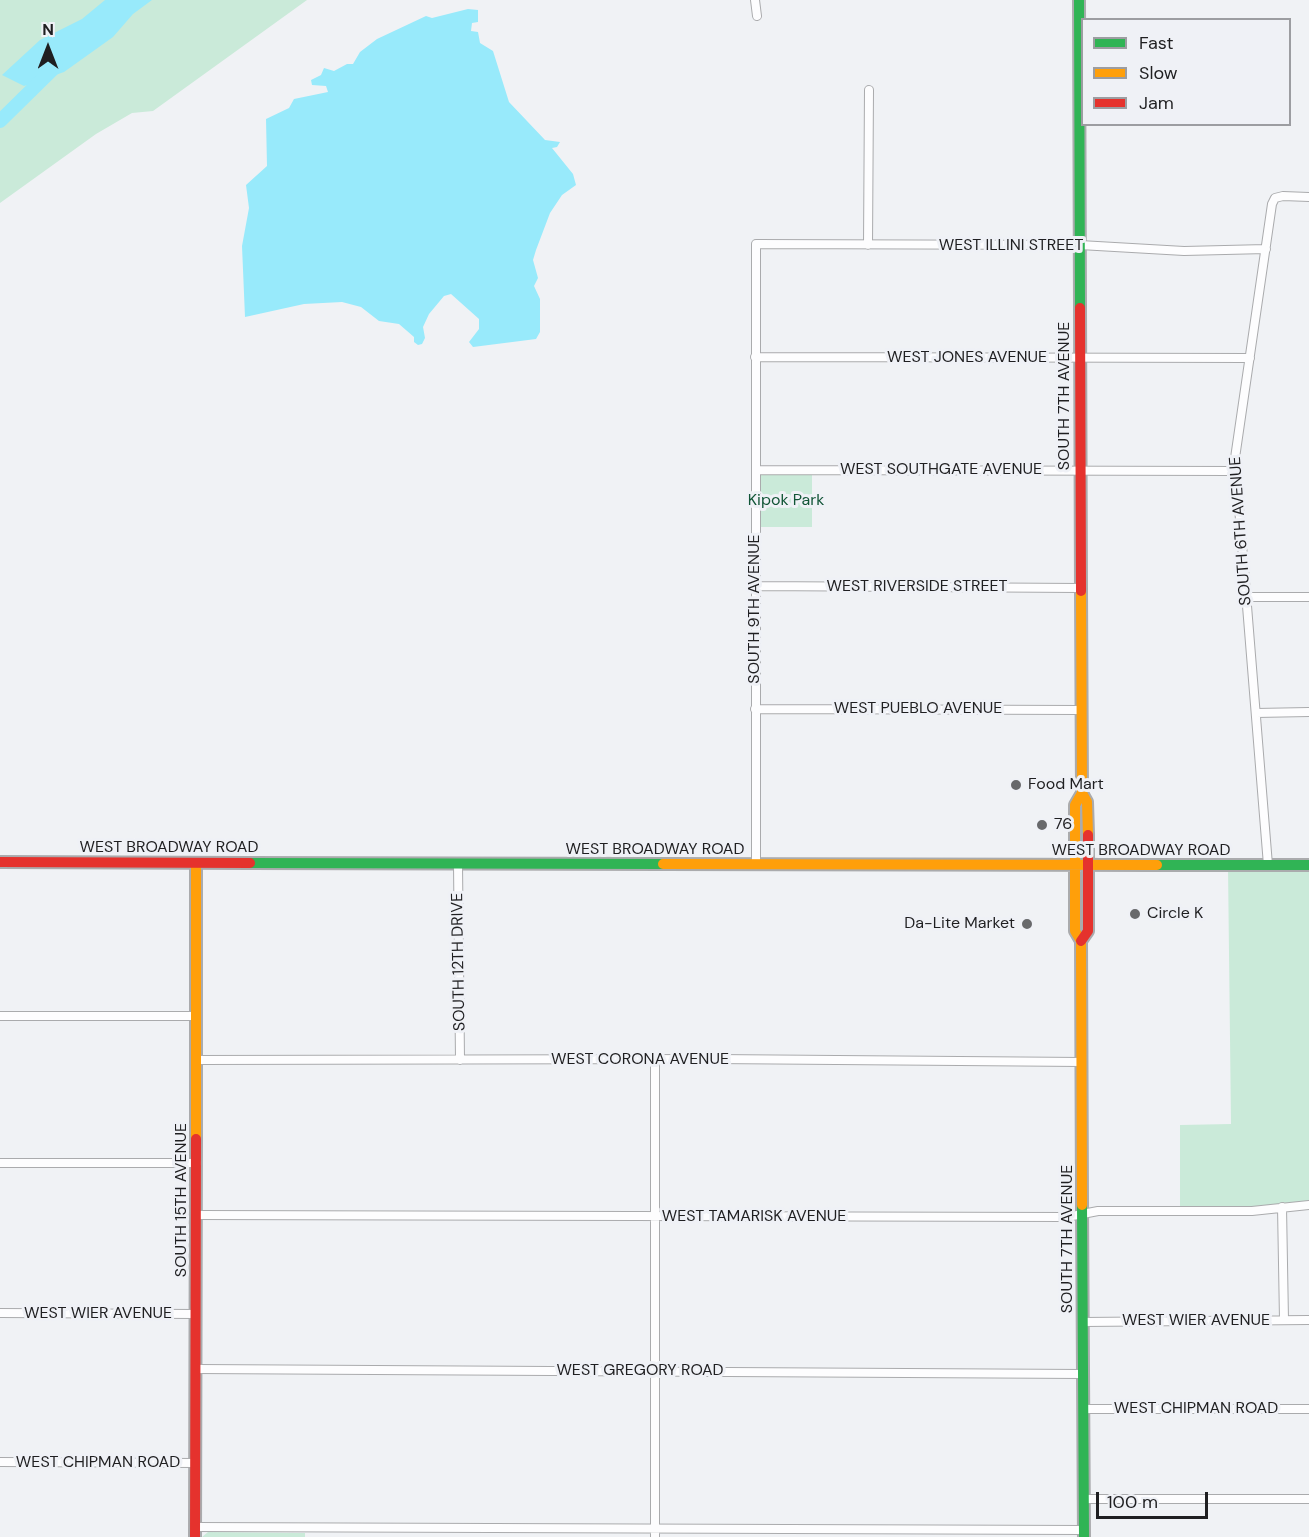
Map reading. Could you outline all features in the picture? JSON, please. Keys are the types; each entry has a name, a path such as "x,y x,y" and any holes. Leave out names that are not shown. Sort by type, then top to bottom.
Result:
{"main road":[{"name":"SOUTH 7TH AVENUE","path":"1079,0 1081,710 1082,793 1087,802 1088,866 1088,931 1081,941"},
{"name":"SOUTH 7TH AVENUE","path":"1082,793 1075,805 1076,931 1081,941 1084,1533"},
{"name":"WEST BROADWAY ROAD","path":"0,862 1309,865"},
{"name":"SOUTH 15TH AVENUE","path":"195,1532 196,863"}],"street":[{"path":"755,0 756,16"},
{"path":"868,245 869,90"},
{"name":"SOUTH 6TH AVENUE","path":"1268,866 1235,471 1275,198 1309,197"},
{"name":"WEST ILLINI STREET","path":"756,244 1080,245 1184,251 1266,249"},
{"name":"SOUTH 9TH AVENUE","path":"756,244 756,865"},
{"name":"WEST JONES AVENUE","path":"755,357 1250,358"},
{"name":"WEST SOUTHGATE AVENUE","path":"756,470 1235,471"},
{"name":"WEST RIVERSIDE STREET","path":"755,586 1080,588"},
{"path":"1245,597 1309,597"},
{"name":"WEST PUEBLO AVENUE","path":"755,709 1081,710"},
{"path":"1256,713 1309,712"},
{"name":"SOUTH 12TH DRIVE","path":"458,864 460,1060"},
{"path":"0,1016 197,1016"},
{"name":"WEST CORONA AVENUE","path":"197,1060 1082,1062"},
{"path":"655,1060 653,1217 655,1533"},
{"path":"0,1163 197,1163"},
{"name":"WEST TAMARISK AVENUE","path":"197,1215 653,1217 1083,1215 1098,1211 1252,1211 1309,1205"},
{"path":"1282,1207 1284,1320"},
{"name":"WEST WIER AVENUE","path":"0,1313 196,1314"},
{"name":"WEST WIER AVENUE","path":"1083,1322 1309,1320"},
{"name":"WEST GREGORY ROAD","path":"197,1369 1083,1374"},
{"name":"WEST CHIPMAN ROAD","path":"1083,1409 1309,1409"},
{"name":"WEST CHIPMAN ROAD","path":"0,1462 196,1463"},
{"path":"1084,1499 1309,1500"},
{"path":"195,1532 1084,1533"}],"green space":[{"path":"0,0 307,0 153,111 132,113 96,134 0,203"},
{"name":"Kipok Park","path":"761,474 812,474 812,527 761,527"},
{"path":"1309,866 1309,1205 1180,1211 1180,1125 1231,1124 1228,867"},
{"path":"208,1532 305,1533 305,1537 202,1537"}],"water":[{"path":"105,0 152,0 133,14 113,37 64,72 24,86 2,75 40,40 82,19"},
{"path":"468,9 478,10 478,22 472,23 471,31 478,32 480,43 493,51 509,102 545,140 560,142 557,147 552,148 573,174 576,185 562,195 550,213 533,260 538,278 534,286 540,299 540,332 536,339 473,347 469,342 479,329 479,319 451,294 444,296 429,314 423,327 425,338 422,344 418,345 414,342 414,337 399,324 379,321 361,307 342,302 304,304 245,317 242,246 249,208 246,185 267,166 266,119 289,108 294,99 328,92 326,86 312,85 311,80 321,75 324,68 334,71 347,64 353,64 360,52 377,39 426,16 432,18"}],"waterway":[{"path":"0,121 56,66"}],"traffic: fast":[{"path":"1079,0 1080,308"},
{"path":"250,863 663,864"},
{"path":"1157,865 1309,865"},
{"path":"1082,1205 1084,1537"}],"traffic: slow":[{"path":"1081,591 1082,793 1087,802 1088,835"},
{"path":"1082,793 1075,805 1075,931 1081,941 1082,1205"},
{"path":"196,863 196,1139"},
{"path":"663,864 1157,865"}],"traffic: jam":[{"path":"1080,308 1081,591"},
{"path":"1081,941 1088,931 1088,835"},
{"path":"0,862 250,863"},
{"path":"195,1537 196,1139"}],"place":[{"name":"Food Mart","path":"1016,785"},
{"name":"76","path":"1042,825"},
{"name":"Circle K","path":"1135,914"},
{"name":"Da-Lite Market","path":"1027,924"}]}
